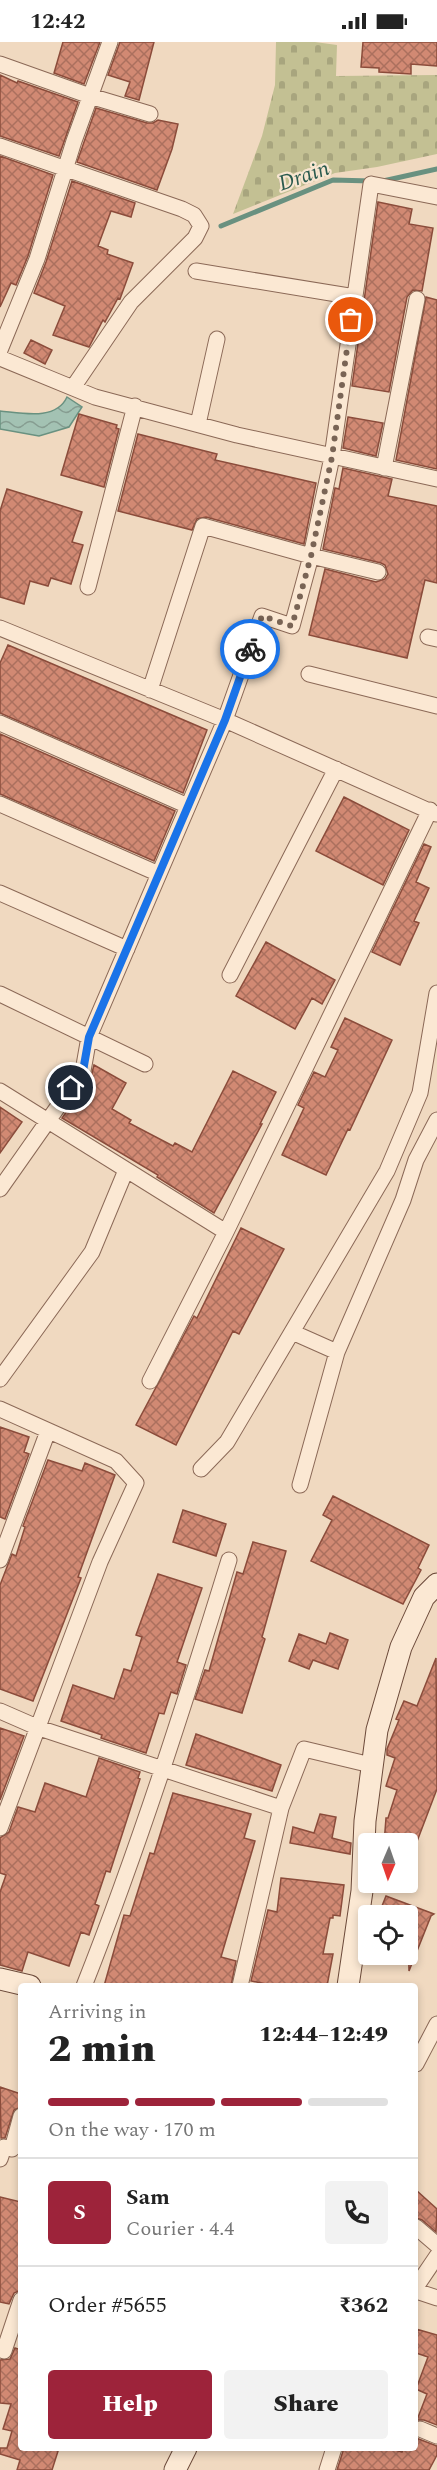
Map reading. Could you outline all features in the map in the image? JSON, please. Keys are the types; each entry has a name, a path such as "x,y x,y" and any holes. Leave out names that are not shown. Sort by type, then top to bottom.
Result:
{"street":[{"path":"0,350 37,259 65,170 110,42"},
{"path":"0,64 90,96 150,114"},
{"path":"0,146 182,210 194,215 201,226 195,238 131,302 76,387"},
{"path":"0,1189 83,1071 89,1037 225,720 262,616 292,626 311,556 332,457 371,184 437,196"},
{"path":"196,271 354,297"},
{"path":"384,468 417,298"},
{"path":"198,424 217,339"},
{"path":"0,358 76,387 95,397 332,457 437,479"},
{"path":"88,587 135,406"},
{"path":"150,690 203,526 378,572"},
{"path":"0,628 225,720 433,812 150,1381"},
{"path":"309,674 437,706"},
{"path":"0,723 188,806"},
{"path":"230,975 336,769"},
{"path":"0,804 159,874"},
{"path":"0,893 127,949"},
{"path":"201,1469 227,1442 387,1171 420,1093 434,1035 437,993"},
{"path":"0,994 145,1064"},
{"path":"0,1091 226,1232"},
{"path":"300,1485 337,1352 403,1200 416,1160 437,1120"},
{"path":"0,1379 92,1252 126,1170"},
{"path":"292,1332 337,1352"},
{"path":"0,1409 116,1461 136,1483 100,1562 0,1828"},
{"path":"0,1560 48,1431"},
{"path":"85,1983 108,1925 162,1769 229,1560"},
{"path":"348,1983 362,1891 365,1821 377,1730 401,1647 424,1597 437,1584"},
{"path":"0,1711 39,1728 281,1808"},
{"path":"241,1983 281,1808 304,1749 372,1765"},
{"path":"0,1979 18,1983"},
{"path":"418,2060 437,2024"},
{"path":"7,2150 18,2122"},
{"path":"418,2229 437,2245"},
{"path":"418,2286 437,2256"},
{"path":"418,2290 437,2298"},
{"path":"4,2351 18,2309"},
{"path":"420,2429 437,2436"},
{"path":"175,2470 184,2451"},
{"path":"327,2470 333,2451"}],"green space":[{"path":"276,42 315,42 337,45 336,76 437,75 437,154 335,173 233,214 262,136 275,85"}],"water":[{"path":"67,397 82,407 69,427 39,436 0,429 0,411 28,414 47,413 62,405"}],"building":[{"path":"63,42 100,42 84,84 54,73"},
{"path":"120,42 154,42 139,100 125,96 130,82 108,75"},
{"path":"363,42 437,42 437,66 411,64 411,74 379,72 379,68 361,67"},
{"path":"0,75 17,83 18,81 78,102 59,156 0,136"},
{"path":"96,108 147,123 158,120 178,124 172,149 157,190 77,162"},
{"path":"0,156 53,175 28,256 16,285 11,283 0,307"},
{"path":"72,181 135,203 131,217 111,211 98,246 108,250 107,254 133,263 120,299 118,298 105,322 103,320 89,347 53,335 65,306 34,293"},
{"path":"378,202 412,209 409,224 433,228 422,291 413,290 407,297 389,392 352,386"},
{"path":"426,297 437,300 437,469 396,460"},
{"path":"31,340 52,350 45,364 24,353"},
{"path":"79,414 117,425 116,428 119,429 104,487 61,475"},
{"path":"348,417 383,423 376,456 343,448"},
{"path":"138,434 217,454 215,460 316,483 304,544 206,517 197,519 192,530 118,511"},
{"path":"343,468 392,479 388,496 437,506 437,583 425,580 407,658 309,635 325,569 376,582 385,579 388,574 385,565 381,563 323,549 335,488 339,489"},
{"path":"7,489 82,512 72,542 83,545 71,584 51,578 48,586 30,581 24,604 0,597 0,511"},
{"path":"8,645 207,730 183,793 0,713 0,663"},
{"path":"0,734 175,811 154,861 0,794"},
{"path":"344,797 409,830 383,885 316,851"},
{"path":"424,844 431,847 416,882 429,888 414,921 419,923 400,965 372,952"},
{"path":"266,942 335,980 322,1004 312,998 295,1029 236,996"},
{"path":"345,1018 392,1040 326,1175 282,1155 304,1108 298,1105 314,1072 325,1077 338,1050 331,1047"},
{"path":"94,1065 126,1083 112,1109 131,1120 129,1123 173,1146 175,1143 192,1152 233,1071 276,1092 260,1124 262,1124 214,1213 157,1177 158,1175 62,1118 91,1077"},
{"path":"0,1107 22,1122 0,1153"},
{"path":"241,1228 284,1249 239,1334 233,1331 176,1445 136,1425 194,1316 197,1318"},
{"path":"0,1427 29,1437 24,1452 29,1454 5,1519 0,1517"},
{"path":"48,1460 82,1471 85,1463 115,1475 78,1577 81,1578 33,1701 0,1689 0,1585 12,1554 16,1556 25,1527 23,1526"},
{"path":"333,1496 429,1545 418,1568 421,1570 403,1604 311,1561 332,1520 323,1515"},
{"path":"183,1510 226,1524 216,1556 173,1542"},
{"path":"253,1542 286,1551 262,1637 265,1639 242,1713 195,1699 205,1670 209,1671 237,1572 243,1574"},
{"path":"158,1574 202,1588 177,1662 186,1665 177,1694 171,1692 164,1714 159,1713 146,1753 101,1738 102,1735 61,1721 73,1685 114,1699 124,1669 131,1671 142,1637 136,1635"},
{"path":"330,1633 348,1640 338,1669 313,1660 309,1669 289,1661 299,1634 326,1644"},
{"path":"436,1658 437,1789 418,1839 418,1833 385,1833 386,1818 388,1818 397,1790 386,1786 395,1758 387,1755 387,1749 404,1701 417,1706"},
{"path":"0,1728 24,1736 0,1800"},
{"path":"196,1734 281,1765 272,1791 186,1765"},
{"path":"99,1758 140,1772 138,1778 140,1779 110,1872 106,1871 95,1904 99,1906 89,1935 81,1932 69,1966 28,1952 22,1971 0,1965 0,1892 6,1875 0,1873 0,1838 9,1832 18,1807 35,1812 45,1783 86,1797"},
{"path":"173,1793 251,1814 244,1838 255,1841 221,1957 236,1961 232,1983 105,1983 124,1915 130,1916 150,1853 154,1854"},
{"path":"320,1814 336,1817 332,1838 351,1843 350,1854 290,1843 293,1827 314,1833"},
{"path":"281,1878 344,1885 340,1916 333,1915 333,1918 330,1918 323,1954 333,1954 328,1983 251,1981 268,1910 277,1912"},
{"path":"386,1896 410,1905 382,1905"},
{"path":"418,1908 434,1914 431,1916 418,1948"},
{"path":"0,2087 18,2093 18,2108 14,2110 5,2138 1,2138"},
{"path":"418,2192 437,2209 436,2232 418,2219"},
{"path":"0,2197 18,2201 18,2291 14,2293 9,2304 0,2302"},
{"path":"418,2330 437,2335 437,2425 418,2420 427,2394 418,2390 418,2384 428,2357 418,2354"},
{"path":"15,2348 18,2349 18,2451 58,2451 52,2470 17,2470 20,2460 0,2454 0,2448 7,2448 12,2431 3,2429 11,2404 0,2403 0,2360 10,2359"},
{"path":"418,2439 437,2446 437,2455 429,2470 337,2470 343,2451 418,2451"}],"waterway":[{"name":"Drain","path":"383,181 437,169"},
{"name":"Drain","path":"221,226 333,180 371,181"}],"way so far":[{"path":"250,649 262,616 292,626 311,556 332,457 351,320"}],"route":[{"path":"71,1088 83,1071 89,1037 225,720 250,649"}]}
